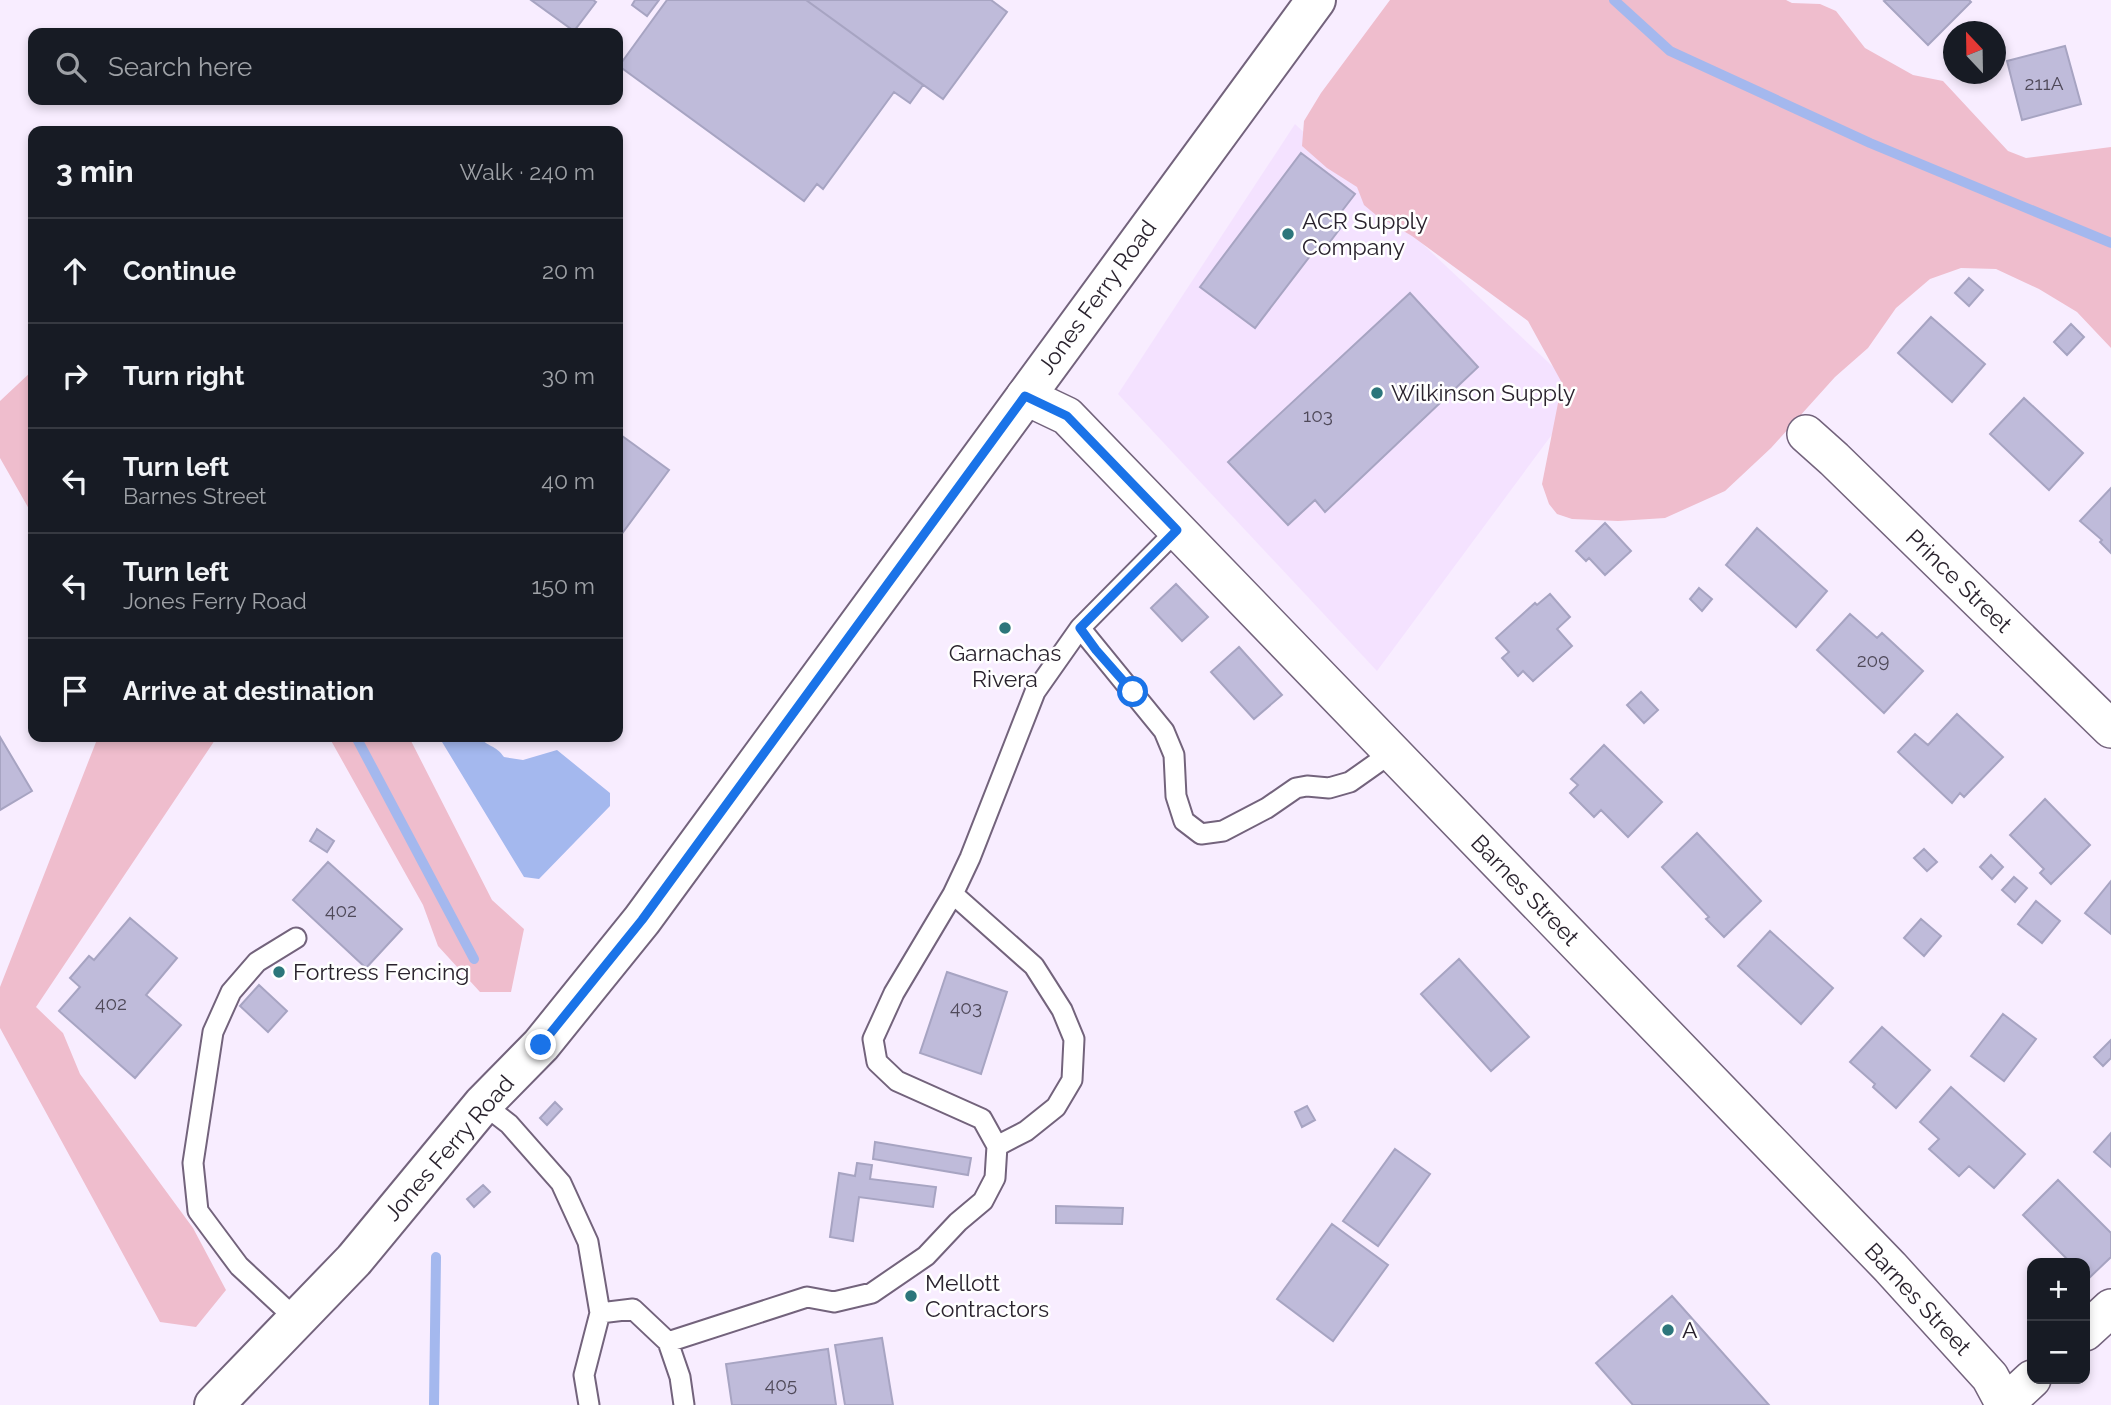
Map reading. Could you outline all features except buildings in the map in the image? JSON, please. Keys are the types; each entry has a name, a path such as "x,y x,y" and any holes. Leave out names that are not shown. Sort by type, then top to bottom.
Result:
{"main road":[{"name":"Jones Ferry Road","path":"214,1405 354,1260 483,1104 541,1045 642,920 1316,0"}],"street":[{"name":"Barnes Street","path":"1025,396 1067,416 1890,1267 1990,1377 2005,1405"},
{"name":"Prince Street","path":"1806,435 1834,458 2111,729"},
{"path":"2090,1327 2111,1308"},
{"path":"2005,1405 2027,1384"}],"lane":[{"path":"668,1342 807,1297 834,1302 872,1293 926,1256 958,1222 984,1201 995,1178 997,1146 982,1119 897,1081 877,1062 873,1039 894,993 953,894 1035,692 1080,628 1177,530"},
{"path":"1080,628 1164,731 1174,755 1176,796 1184,821 1201,834 1223,831 1267,808 1296,788 1329,788 1350,782 1391,753"},
{"path":"953,894 1034,966 1062,1010 1074,1040 1072,1080 1056,1107 1026,1131 997,1146"},
{"path":"296,938 257,962 231,992 217,1022 213,1032 193,1163 198,1211 239,1266 296,1319"},
{"path":"483,1104 509,1124 561,1183 588,1242 600,1313 584,1376 589,1405"},
{"path":"600,1313 634,1309 668,1342 680,1377 684,1405"}],"shaded area":[{"path":"1390,0 1786,0 1792,3 1820,4 1836,11 1865,48 1913,75 1943,81 2008,151 2026,158 2111,147 2111,348 2077,312 2039,289 1996,269 1961,268 1930,279 1896,308 1868,348 1835,377 1771,448 1725,491 1665,518 1618,521 1572,519 1557,514 1549,504 1542,484 1562,383 1528,321 1412,236 1376,215 1364,205 1357,187 1327,168 1302,146 1304,121 1321,93"},
{"path":"1295,124 1582,394 1377,671 1118,394"},
{"path":"28,375 28,507 0,458 0,401"},
{"path":"96,742 214,742 36,1007 63,1033 80,1074 193,1228 226,1290 196,1327 160,1322 0,1028 0,987"},
{"path":"332,742 412,742 492,900 524,929 511,992 480,992 438,946 423,905"}],"water":[{"path":"442,742 485,742 504,757 523,760 557,750 610,793 610,806 539,879 524,877"}],"waterway":[{"path":"1614,0 1670,51 1870,143 2111,243"},
{"path":"359,742 474,959"},
{"path":"434,1405 436,1257"}],"place":[{"name":"ACR Supply Company","path":"1288,234"},
{"name":"Wilkinson Supply","path":"1377,393"},
{"name":"Garnachas Rivera","path":"1005,628"},
{"name":"Fortress Fencing","path":"279,972"},
{"name":"Mellott Contractors","path":"911,1296"},
{"name":"A","path":"1668,1330"}],"route":[{"path":"541,1045 642,920 1025,396 1067,416 1177,530 1080,628 1133,692"}]}
